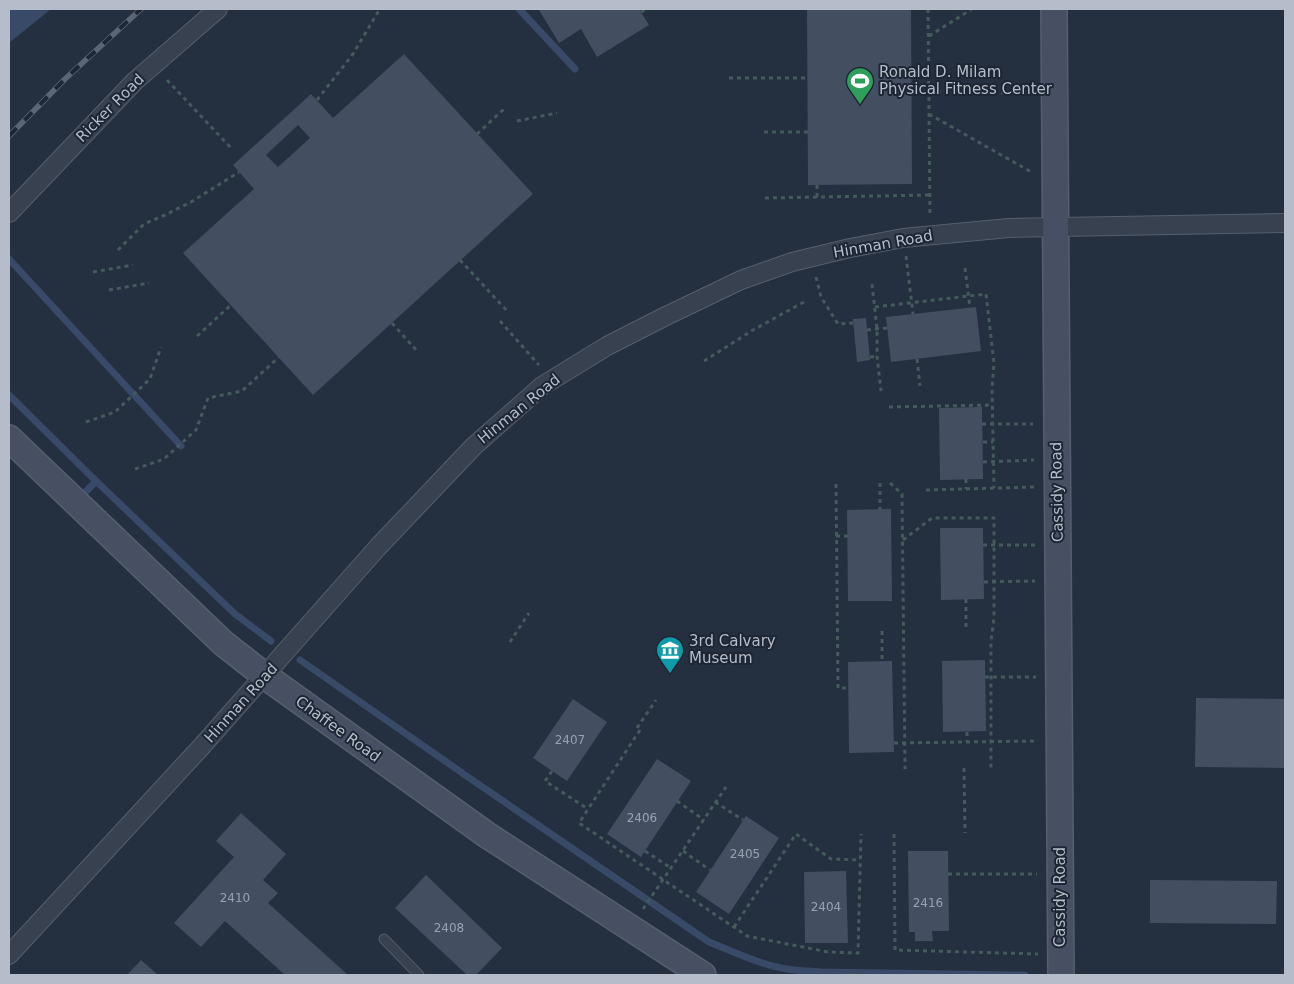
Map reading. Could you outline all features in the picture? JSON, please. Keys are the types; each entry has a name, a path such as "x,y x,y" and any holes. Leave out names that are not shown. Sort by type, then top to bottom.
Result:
{"street":[{"name":"Ricker Road","path":"9,213 134,81 218,9"},
{"name":"Cassidy Road","path":"1054,9 1061,965"},
{"name":"Hinman Road","path":"9,955 202,746 378,547 474,446 542,386 607,346 741,280 802,260 850,248 903,238 1009,228 1285,223"},
{"name":"Chaffee Road","path":"9,438 208,630 265,676 487,835 703,975"}],"lane":[{"path":"384,939 419,975"}],"path":[{"path":"317,100 353,54 381,9"},
{"path":"641,12 646,9"},
{"path":"928,9 930,236"},
{"path":"928,36 972,9"},
{"path":"153,65 232,149"},
{"path":"729,78 808,78"},
{"path":"929,92 1054,93"},
{"path":"477,134 505,108"},
{"path":"517,121 557,113"},
{"path":"929,114 1055,186"},
{"path":"764,132 808,132"},
{"path":"118,250 144,224 165,216 191,202 239,172"},
{"path":"817,184 817,197"},
{"path":"764,198 930,196"},
{"path":"903,238 913,314"},
{"path":"460,260 509,313"},
{"path":"93,272 133,265"},
{"path":"965,268 970,308"},
{"path":"108,290 149,283"},
{"path":"872,284 881,391"},
{"path":"875,307 986,294 994,363 992,388 994,488"},
{"path":"822,297 838,324 853,323"},
{"path":"704,361 753,330 804,302"},
{"path":"197,336 231,305"},
{"path":"500,321 553,380"},
{"path":"392,323 417,351"},
{"path":"867,330 887,328"},
{"path":"86,422 115,412 150,379 161,346"},
{"path":"870,356 877,356"},
{"path":"135,469 164,459 196,430 208,398 242,391 279,357"},
{"path":"917,359 920,386"},
{"path":"889,407 992,406"},
{"path":"982,424 1056,424"},
{"path":"983,442 993,442"},
{"path":"983,462 1057,460"},
{"path":"966,479 966,489"},
{"path":"880,483 880,510"},
{"path":"890,483 902,494 905,768"},
{"path":"836,484 838,688 849,688"},
{"path":"926,490 1057,487"},
{"path":"903,540 932,518 994,518 994,618 991,641 991,768"},
{"path":"836,536 848,536"},
{"path":"983,545 1058,545"},
{"path":"984,582 1058,581"},
{"path":"966,599 966,630"},
{"path":"510,642 529,613"},
{"path":"882,631 882,661"},
{"path":"985,677 1059,676"},
{"path":"656,700 578,823 747,936 828,952 858,953 861,834"},
{"path":"967,732 967,742"},
{"path":"894,743 1059,741"},
{"path":"964,768 965,833"},
{"path":"552,771 545,781 588,809"},
{"path":"645,907 726,787"},
{"path":"677,801 704,820"},
{"path":"716,802 743,820"},
{"path":"734,927 796,834 831,859 860,860"},
{"path":"894,834 895,950 1061,965"},
{"path":"645,851 671,868"},
{"path":"683,851 710,870"},
{"path":"948,874 1060,874"}],"water":[{"path":"9,9 51,9 9,43"}],"building":[{"path":"639,9 649,25 597,57 581,29 559,43 539,10"},
{"name":"Ronald D. Milam Physical Fitness Center","path":"807,9 911,9 912,184 808,185"},
{"path":"404,54 533,194 313,395 183,253 254,189 233,165 311,94 333,118","holes":["298,125 310,138 278,167 266,155"]},
{"path":"976,307 981,351 891,362 886,317"},
{"path":"866,318 870,360 857,362 853,319"},
{"path":"982,407 983,479 940,480 939,408"},
{"path":"891,509 892,601 848,601 847,510"},
{"path":"940,528 983,528 984,599 941,600"},
{"path":"985,660 986,731 943,732 942,661"},
{"path":"892,661 894,752 849,753 848,662"},
{"path":"1196,698 1285,699 1285,768 1195,767"},
{"path":"573,699 607,722 567,781 533,758"},
{"path":"657,759 691,781 641,857 607,834"},
{"path":"241,813 286,854 263,880 278,893 268,903 348,975 285,975 225,921 201,947 174,923 234,857 216,841"},
{"path":"746,816 779,838 729,914 696,892"},
{"path":"908,851 948,851 949,931 932,931 933,941 915,941 915,932 909,932"},
{"path":"846,871 848,943 805,943 804,872"},
{"path":"426,875 502,948 476,975 467,975 395,908"},
{"path":"1150,880 1277,881 1276,924 1150,923"},
{"path":"141,960 158,975 127,975"}],"waterway":[{"path":"519,9 575,69"},
{"path":"9,259 181,446"},
{"path":"9,395 235,614 271,641"},
{"path":"79,499 96,481"},
{"path":"300,660 709,942 761,963 794,970 1025,975"}],"railway":[{"path":"9,136 65,79 141,9"}],"place":[{"name":"Ronald D. Milam Physical Fitness Center","path":"860,105"},
{"name":"3rd Calvary Museum","path":"670,674"}]}
